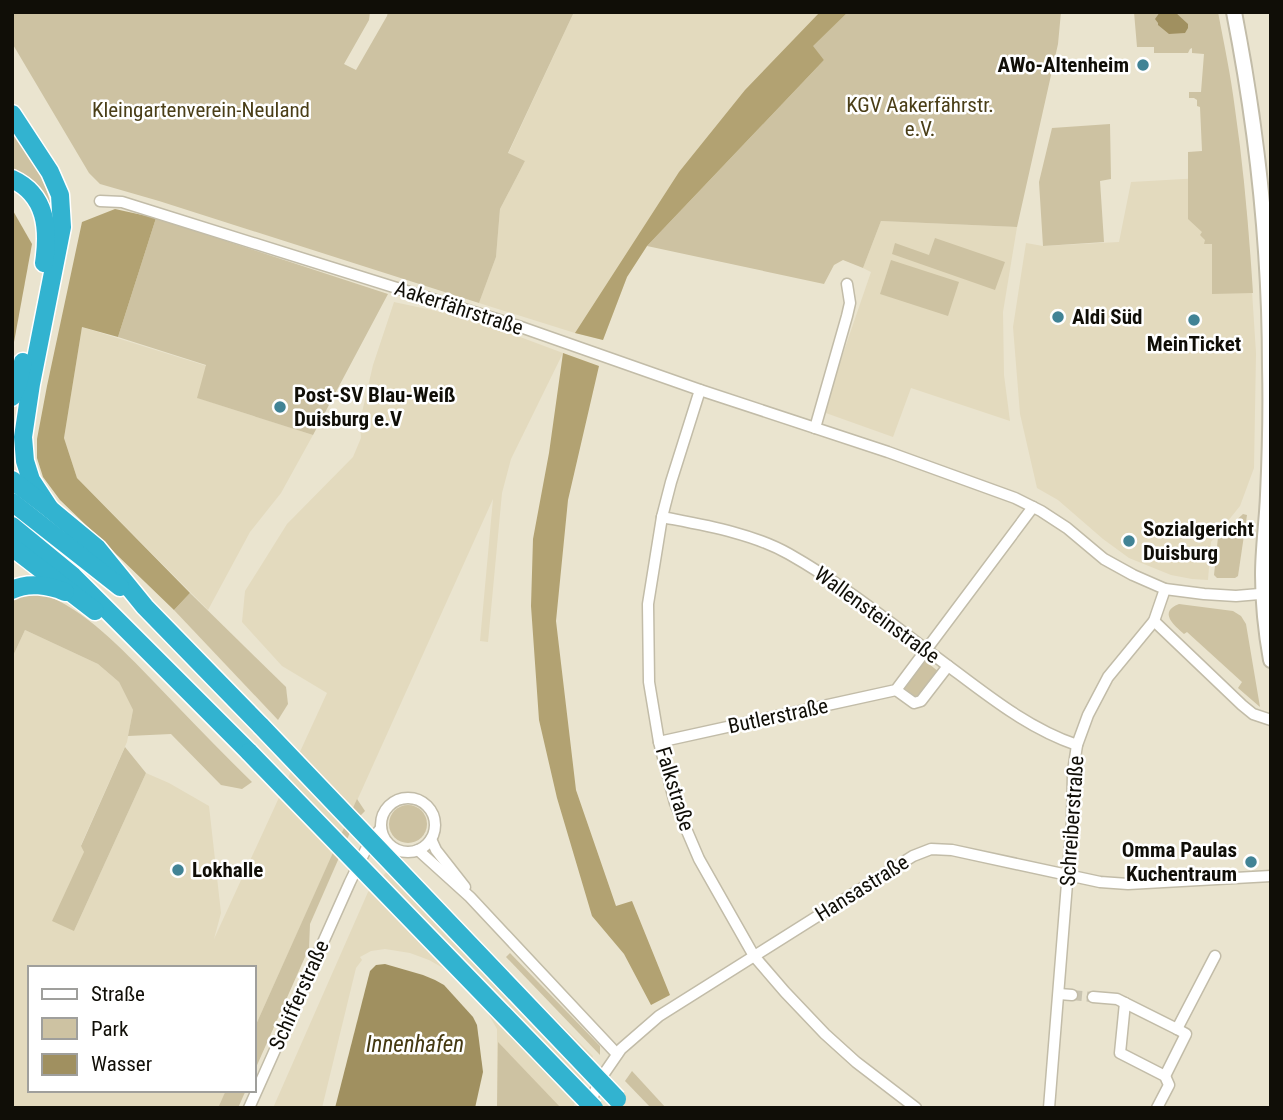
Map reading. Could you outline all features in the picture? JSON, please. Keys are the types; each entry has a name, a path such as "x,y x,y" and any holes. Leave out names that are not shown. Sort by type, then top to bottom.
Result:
{"highway":[{"path":"12,114 50,172 60,195 62,227 23,437 25,461 31,480 50,509"},
{"path":"12,179 21,183 36,198 45,217 47,242 18,383 12,397"},
{"path":"12,480 97,548 145,607 622,1103"},
{"path":"12,502 145,607"},
{"path":"12,526 73,576 249,752 594,1108"},
{"path":"12,547 140,644"},
{"path":"12,590 29,585 42,586 77,598"}],"main road":[{"path":"1234,12 1252,116 1266,250 1270,364 1267,594 1271,660"}],"street":[{"name":"Aakerfährstraße","path":"100,201 122,202 515,325 1015,498 1067,528 1104,559 1165,589 1236,596 1267,594"},
{"path":"815,428 850,303 847,284"},
{"name":"Falkstraße","path":"700,390 662,517 648,604 649,682 659,741 675,803 694,848 754,956 825,1034 856,1062 916,1108"},
{"path":"896,690 1033,507"},
{"name":"Wallensteinstraße","path":"662,517 715,527 786,553 835,582 1007,710 1042,731 1077,746"},
{"name":"Schreiberstraße","path":"1049,1108 1077,746 1088,715 1108,677 1154,621 1165,589"},
{"path":"1154,621 1242,705 1269,720"},
{"name":"Butlerstraße","path":"659,741 896,690 914,703 921,701 948,666"},
{"name":"Schifferstraße","path":"249,1108 350,882 369,843 381,828 384,811 390,805 408,797 427,805 435,824 431,839 436,850 464,885 470,897"},
{"path":"381,828 389,844 397,850 418,850 431,839"},
{"name":"Schifferstraße","path":"350,882 371,855 389,844"},
{"name":"Hansastraße","path":"588,1108 599,1081 617,1054 638,1032 659,1016 913,856 931,849 952,850 1100,882 1128,884 1271,876"},
{"name":"Schifferstraße","path":"418,850 470,897 617,1054"},
{"path":"1178,1029 1215,956"},
{"path":"1059,994 1072,995"},
{"path":"1093,997 1118,999 1186,1034 1165,1076"},
{"path":"1125,1003 1120,1053 1165,1076 1169,1085 1157,1108"}],"shaded area":[{"path":"574,12 848,12 813,46 824,60 647,246 627,277 603,340 479,303 496,257 500,209 525,161 508,154"},
{"path":"820,12 848,12 813,46 824,60 647,246 627,277 603,340 575,333 679,172 745,90"},
{"path":"1243,177 1256,353 1254,468 1240,506 1211,542 1208,580 1171,575 1129,558 1058,500 1037,488 1020,414 1013,327 1026,243 1043,246 1119,242 1131,182"},
{"path":"12,209 32,244 12,353"},
{"path":"115,209 156,218 118,337 82,327 64,438 77,478 190,593 174,610 60,500 43,477 37,458 37,439 47,386 82,222"},
{"path":"881,221 1017,227 1003,312 1004,375 1010,421 911,388 893,437 823,412 871,272 863,268"},
{"path":"394,302 469,318 563,353 511,459 502,493 488,642 480,641 493,499 256,1025 256,966 28,966 28,1092 225,1092 218,1108 12,1108 12,658 25,630 98,664 119,682 133,710 127,742 81,845 84,852 74,931 146,773 209,806 221,913 214,939 327,693 282,666 242,622 245,591 287,524 353,457 361,438 360,421 373,365"},
{"path":"82,327 207,366 198,398 313,435 281,493 250,532 208,610 77,478 64,438"},
{"path":"563,353 599,366 568,500 556,621 576,790 616,906 632,901 670,995 651,1005 624,954 592,916 557,798 539,720 531,606 533,539 549,453"},
{"path":"391,867 460,923 593,1056 573,1108 497,1108 497,1029 482,1003 452,973 429,960 410,953 385,949 371,951 360,957 362,960 356,968 322,1108 273,1108 368,892"}],"green space":[{"name":"Kleingartenverein-Neuland","path":"12,12 370,12 369,20 344,64 356,70 388,12 574,12 508,153 525,161 500,209 496,257 479,303 100,184 89,173 12,43"},
{"name":"KGV Aakerfährstr. e.V.","path":"848,12 1061,12 1058,44 1017,227 881,221 863,268 843,260 834,265 824,284 647,246 824,60 812,46"},
{"path":"1134,12 1218,12 1238,132 1253,293 1212,294 1212,244 1204,244 1205,240 1200,235 1202,232 1188,219 1188,152 1202,151 1200,107 1197,106 1197,100 1189,98 1189,92 1201,92 1204,54 1192,53 1192,48 1188,53 1154,53 1154,47 1137,47"},
{"path":"1110,124 1111,179 1100,181 1104,242 1043,246 1039,182 1052,128"},
{"path":"12,126 42,175 52,208 42,194 12,169"},
{"path":"156,218 388,294 313,435 197,398 206,365 118,337"},
{"path":"935,238 1005,262 995,290 892,254 895,243 929,255"},
{"path":"891,260 959,282 948,316 880,294"},
{"path":"1243,514 1247,515 1238,576 1217,578 1214,575 1218,537"},
{"path":"41,593 73,609 102,631 252,782 242,789 221,785 171,734 128,736 133,710 119,682 98,664 25,630 12,658 12,598 19,594"},
{"path":"190,593 286,687 288,704 278,720 174,610"},
{"path":"1179,604 1233,611 1241,616 1246,624 1260,707 1238,688 1242,682 1187,632 1184,634 1172,623 1170,611"},
{"path":"924,660 939,672 920,698 917,698 904,688"},
{"path":"125,747 146,773 74,931 52,921 84,852 81,846"},
{"path":"357,799 365,811 352,828 310,924 309,948 256,1067 256,1025"},
{"path":"408,805 422,810 427,824 422,838 408,843 394,838 389,824 394,810"},
{"path":"510,953 600,1046 600,1055 506,957"},
{"path":"498,1042 561,1108 497,1108"},
{"path":"632,1071 666,1108 651,1108 625,1081"},
{"path":"225,1092 245,1092 238,1108 218,1108"}],"water":[{"path":"1160,12 1175,12 1188,24 1185,33 1169,34 1158,25 1155,19"},
{"name":"Innenhafen","path":"385,964 423,975 444,985 473,1017 477,1025 483,1072 475,1108 335,1108 370,971 376,965"}],"tunnel":[{"path":"1072,995 1093,997"}],"place":[{"name":"AWo-Altenheim","path":"1143,65"},
{"name":"Aldi Süd","path":"1058,317"},
{"name":"MeinTicket","path":"1194,320"},
{"name":"Post-SV Blau-Weiß Duisburg e.V","path":"280,407"},
{"name":"Sozialgericht Duisburg","path":"1129,541"},
{"name":"Omma Paulas Kuchentraum","path":"1251,862"},
{"name":"Lokhalle","path":"178,870"}]}
